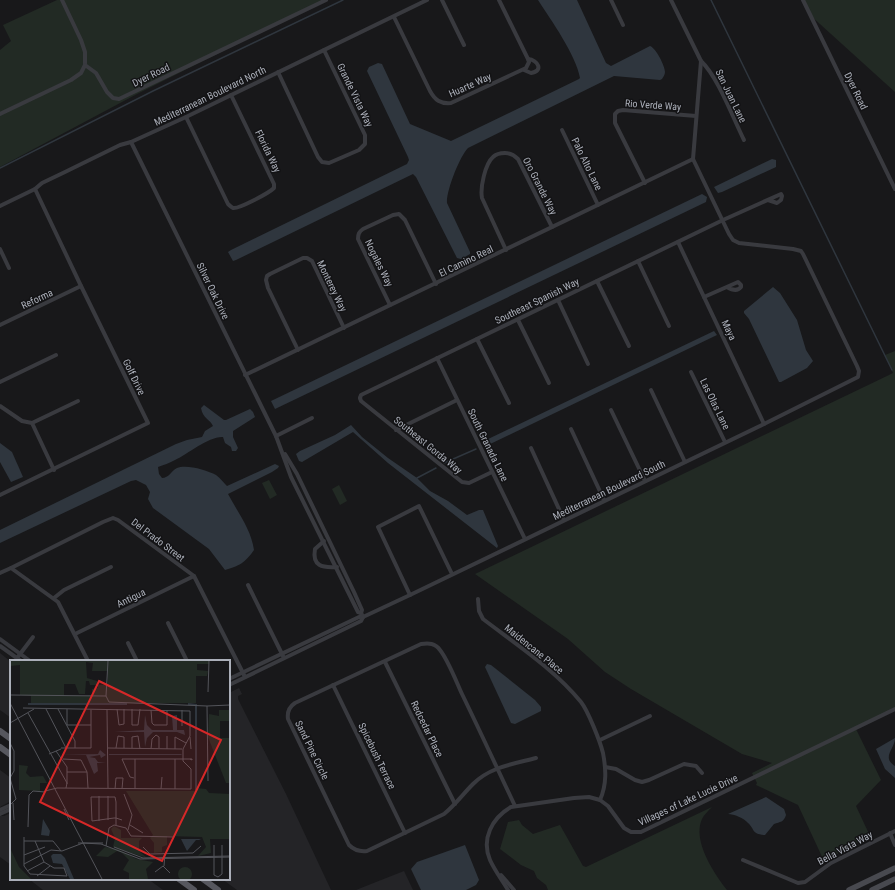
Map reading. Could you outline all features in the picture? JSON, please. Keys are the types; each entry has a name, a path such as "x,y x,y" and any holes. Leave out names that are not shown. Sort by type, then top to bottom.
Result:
{"main road":[{"path":"0,731 10,738"},
{"path":"0,747 10,754"},
{"path":"180,880 194,890"},
{"path":"204,880 218,890"}],"street":[{"path":"0,114 71,80 81,73 85,65 85,52 62,0"},
{"name":"Dyer Road","path":"85,65 96,73 107,92 113,98 119,99 326,0"},
{"name":"Mediterranean Boulevard North","path":"0,206 36,189 42,183 120,145 131,142 186,117 427,0"},
{"path":"442,0 464,45"},
{"path":"499,0 528,59 528,66 524,70"},
{"path":"611,0 623,25"},
{"name":"San Juan Lane","path":"671,0 701,61 714,78 744,140"},
{"name":"Dyer Road","path":"803,0 895,189"},
{"name":"Huarte Way","path":"394,17 430,91 438,101 442,103 455,102 524,70 531,73 537,71 538,64 536,61 528,59"},
{"name":"Grande Vista Way","path":"278,72 318,157 322,162 329,163 359,150 365,144 365,135 324,50"},
{"path":"701,61 693,159 723,220"},
{"name":"Florida Way","path":"186,117 228,204 231,207 234,208 243,205 269,193 274,188 274,184 231,95"},
{"name":"Rio Verde Way","path":"645,183 615,123 614,117 616,109 696,116"},
{"name":"Palo Alto Lane","path":"562,130 598,205"},
{"name":"Silver Oak Drive","path":"131,142 276,436 291,477 358,612 362,615"},
{"name":"Oro Grande Way","path":"506,250 481,194 481,186 487,166 491,158 496,155 503,153 511,154 518,159 552,227"},
{"name":"El Camino Real","path":"245,375 693,159"},
{"name":"Golf Drive","path":"0,495 148,423 81,286 36,189"},
{"name":"Southeast Spanish Way","path":"360,398 361,395 437,358 723,220 768,200"},
{"name":"Nogales Way","path":"390,305 358,239 358,235 359,231 393,215 399,214 405,220 436,284"},
{"name":"Mediterranean Boulevard South","path":"230,683 362,615 410,595 855,379 859,374 857,366 801,251 736,242 731,237 723,220"},
{"name":"Maya","path":"678,242 764,424"},
{"path":"0,249 9,268"},
{"name":"Monterey Way","path":"298,350 268,288 266,280 267,276 270,274 300,260 307,258 312,261 344,328"},
{"path":"638,261 670,326"},
{"path":"597,281 629,346"},
{"name":"Reforma","path":"0,325 81,286"},
{"path":"704,298 727,287"},
{"path":"558,300 588,364"},
{"path":"518,320 549,383"},
{"path":"477,339 509,403"},
{"path":"0,382 56,356"},
{"name":"South Granada Lane","path":"437,358 525,539"},
{"name":"Las Olas Lane","path":"691,372 725,442"},
{"path":"651,390 685,462"},
{"path":"355,398 360,398"},
{"name":"Southeast Gorda Way","path":"360,398 361,401 396,430 462,482 469,483 492,472"},
{"path":"396,430 457,400"},
{"path":"0,406 22,421 32,423 78,401"},
{"path":"611,410 645,481"},
{"path":"276,436 312,418"},
{"path":"32,423 54,470"},
{"path":"571,429 604,500"},
{"name":"Silver Oak Drive","path":"280,447 297,474 362,610 362,615"},
{"path":"531,448 564,520"},
{"path":"410,595 378,527 419,506 452,574"},
{"name":"Del Prado Street","path":"11,568 103,522 113,518 118,520 194,576 244,675"},
{"path":"328,539 315,548 314,554 317,563 323,567 336,568 341,566"},
{"path":"54,598 64,590 111,567"},
{"path":"0,573 11,568 54,598 62,608 88,660"},
{"name":"Antigua","path":"75,634 194,576"},
{"path":"248,585 283,656"},
{"name":"Maidencane Place","path":"478,599 479,612 483,619 550,670 582,703 600,740 605,767 606,783 600,800"},
{"path":"168,623 186,660"},
{"path":"0,646 19,660 20,654 33,637"},
{"path":"0,639 29,660"},
{"path":"128,643 136,660"},
{"name":"Sand Pine Circle","path":"497,768 488,772 477,781 444,814 367,851 357,851 349,845 288,719 288,710 295,703 421,644 428,643 435,645 440,650 450,668 497,768 514,806"},
{"name":"Redcedar Place","path":"385,662 455,804"},
{"name":"Mediterranean Boulevard South","path":"230,679 244,675"},
{"name":"Spicebush Terrace","path":"333,685 405,833"},
{"name":"Villages of Lake Lucie Drive","path":"600,800 611,810 624,828 631,832 641,832 895,709"},
{"path":"600,740 650,716"},
{"path":"497,768 536,758"},
{"path":"605,767 616,769 635,780 642,782 684,764 696,766 702,773"},
{"path":"508,890 494,868 487,850 488,832 498,816 514,806 579,797 589,797 600,800"},
{"path":"0,810 10,805"},
{"path":"0,814 10,810"},
{"name":"Bella Vista Way","path":"743,860 798,883 805,882 831,862 895,831"},
{"path":"890,834 895,845"},
{"path":"494,868 514,890"},
{"path":"850,890 895,868"},
{"path":"872,890 895,879"}],"shaded area":[{"path":"57,0 325,0 137,94 0,167 0,50 11,41 3,25"},
{"path":"538,0 577,0 606,63 611,66 650,46 655,50 660,58 665,69 665,74 660,80 614,76 468,148 461,158 454,174 447,203 470,254 461,259 457,258 416,177 413,174 233,261 228,252 231,250 407,164 409,160 408,157 367,71 369,67 378,63 382,64 410,124 451,141 579,79 578,69 574,59 556,27"},
{"path":"804,0 895,0 895,92 810,15"},
{"path":"772,159 776,160 776,167 722,192 718,193 714,187"},
{"path":"702,194 707,197 706,202 275,409 271,401"},
{"path":"773,287 780,293 797,320 806,350 813,361 807,368 781,382 779,382 749,319 744,313 744,311"},
{"path":"714,331 717,335 486,446 484,441"},
{"path":"895,351 895,708 855,727 881,780 856,806 870,836 824,861 798,805 756,785 757,783 752,773 772,763 742,754 631,689 605,672 568,639 475,574 893,373 885,355"},
{"path":"204,405 224,420 250,409 255,417 233,431 233,437 238,448 236,451 232,451 231,447 225,443 223,437 217,437 205,442 173,461 158,467 159,474 162,478 164,478 177,468 191,467 216,475 227,486 275,464 279,466 272,472 228,494 244,521 254,550 248,558 241,563 225,570 209,549 153,508 148,499 150,492 146,485 136,480 0,543 0,530 176,444 202,437 205,431 213,426 202,412 201,408"},
{"path":"351,425 362,437 388,458 417,478 430,491 448,501 467,515 483,510 498,546 497,548 388,463 353,432 302,462 299,461 296,454 300,451 335,435"},
{"path":"0,443 12,452 23,477 11,482 0,462"},
{"path":"269,480 277,495 270,499 262,483"},
{"path":"339,485 347,501 340,505 332,489"},
{"path":"0,653 10,661 10,717 0,710"},
{"path":"487,664 491,665 535,700 541,707 541,711 515,724 511,723 485,667"},
{"path":"239,688 242,694 238,696 238,699 286,794 331,890 237,890 223,880 230,880 230,692"},
{"path":"895,738 889,759 895,766 895,778 885,769 876,749"},
{"path":"0,770 10,777 10,802 0,807"},
{"path":"766,797 784,809 786,815 783,820 774,824 765,835 757,834 746,821 728,814"},
{"path":"712,807 702,819 700,837 702,847 711,866 727,890 548,890 546,885 537,878 534,871 521,865 500,849 508,822 519,820 522,825 533,834 560,825 583,866 586,867"},
{"path":"10,813 10,864 0,857 0,816"},
{"path":"465,845 479,880 476,885 466,890 421,890 411,869 417,862"},
{"path":"404,871 413,890 356,890 366,886"},
{"path":"30,880 149,880 163,890 43,890"}],"waterway":[{"path":"0,168 153,91 343,0"},
{"path":"711,0 892,370"},
{"path":"444,463 476,449"},
{"path":"417,478 436,468"}]}
